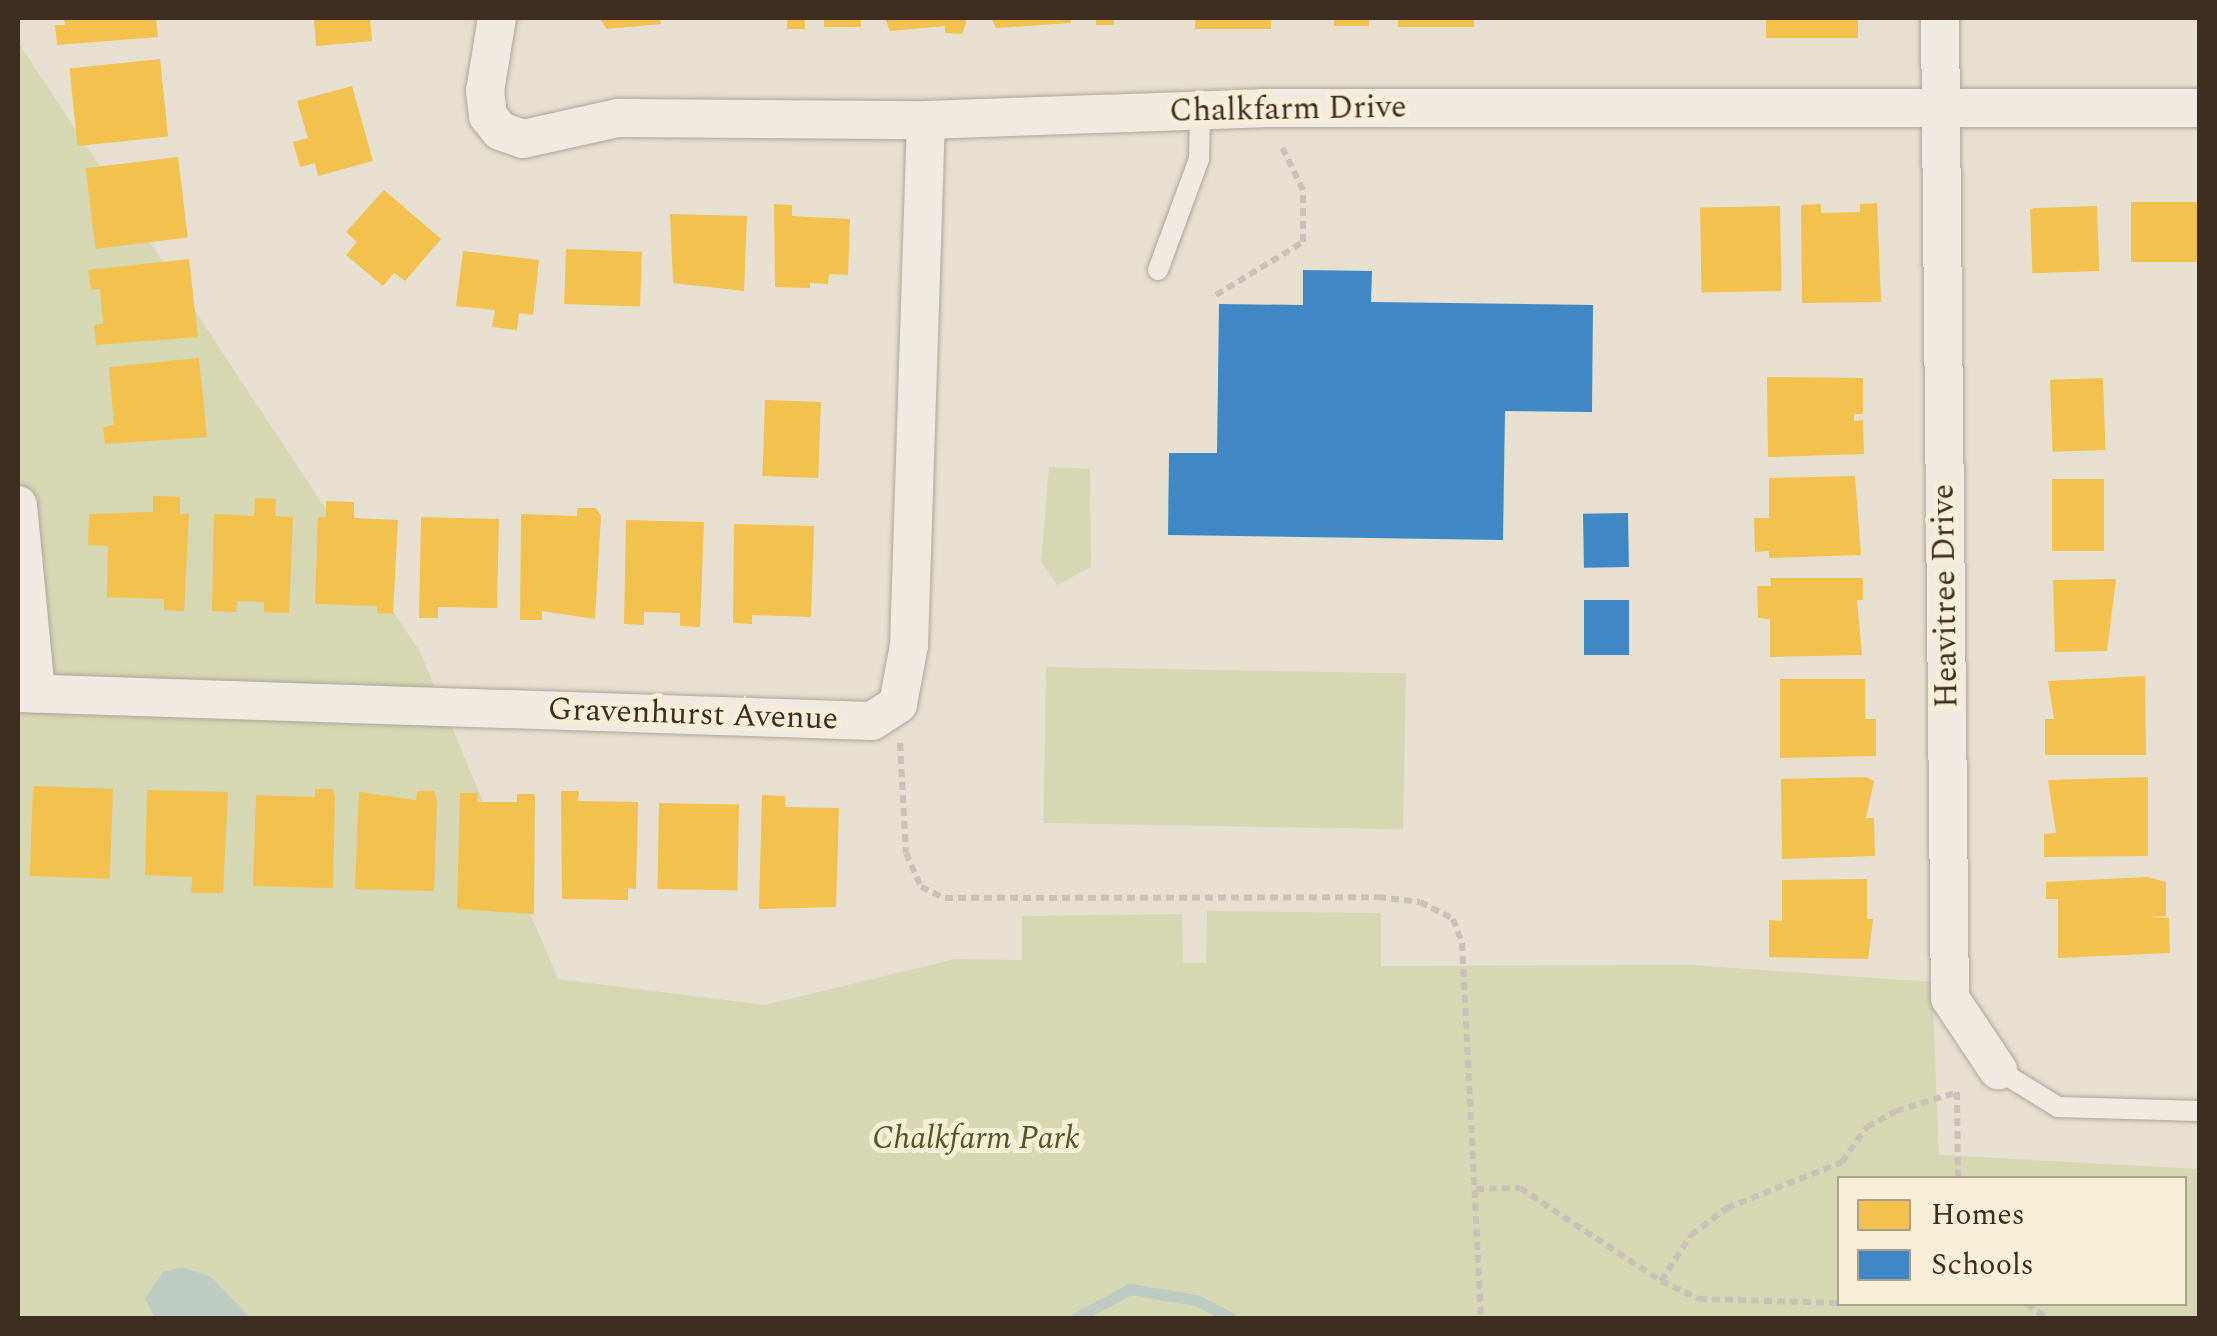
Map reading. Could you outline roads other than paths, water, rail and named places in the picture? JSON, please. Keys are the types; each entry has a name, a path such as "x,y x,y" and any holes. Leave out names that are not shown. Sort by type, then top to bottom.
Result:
{"street":[{"name":"Chalkfarm Drive","path":"497,18 485,91 488,116 500,131 523,140 618,118 926,120 1263,108 2200,108"},
{"name":"Heavitree Drive","path":"1940,18 1950,998 1998,1070"},
{"name":"Gravenhurst Avenue","path":"27,693 872,722 898,699 909,645 926,120"},
{"path":"18,504 27,693"}],"lane":[{"path":"1158,270 1199,159 1200,110"},
{"path":"1998,1070 2058,1108 2200,1111"}],"waterway":[{"path":"1076,1318 1130,1289 1196,1300 1231,1318"}],"park label":[{"name":"Chalkfarm Park","path":"976,1139"}]}
